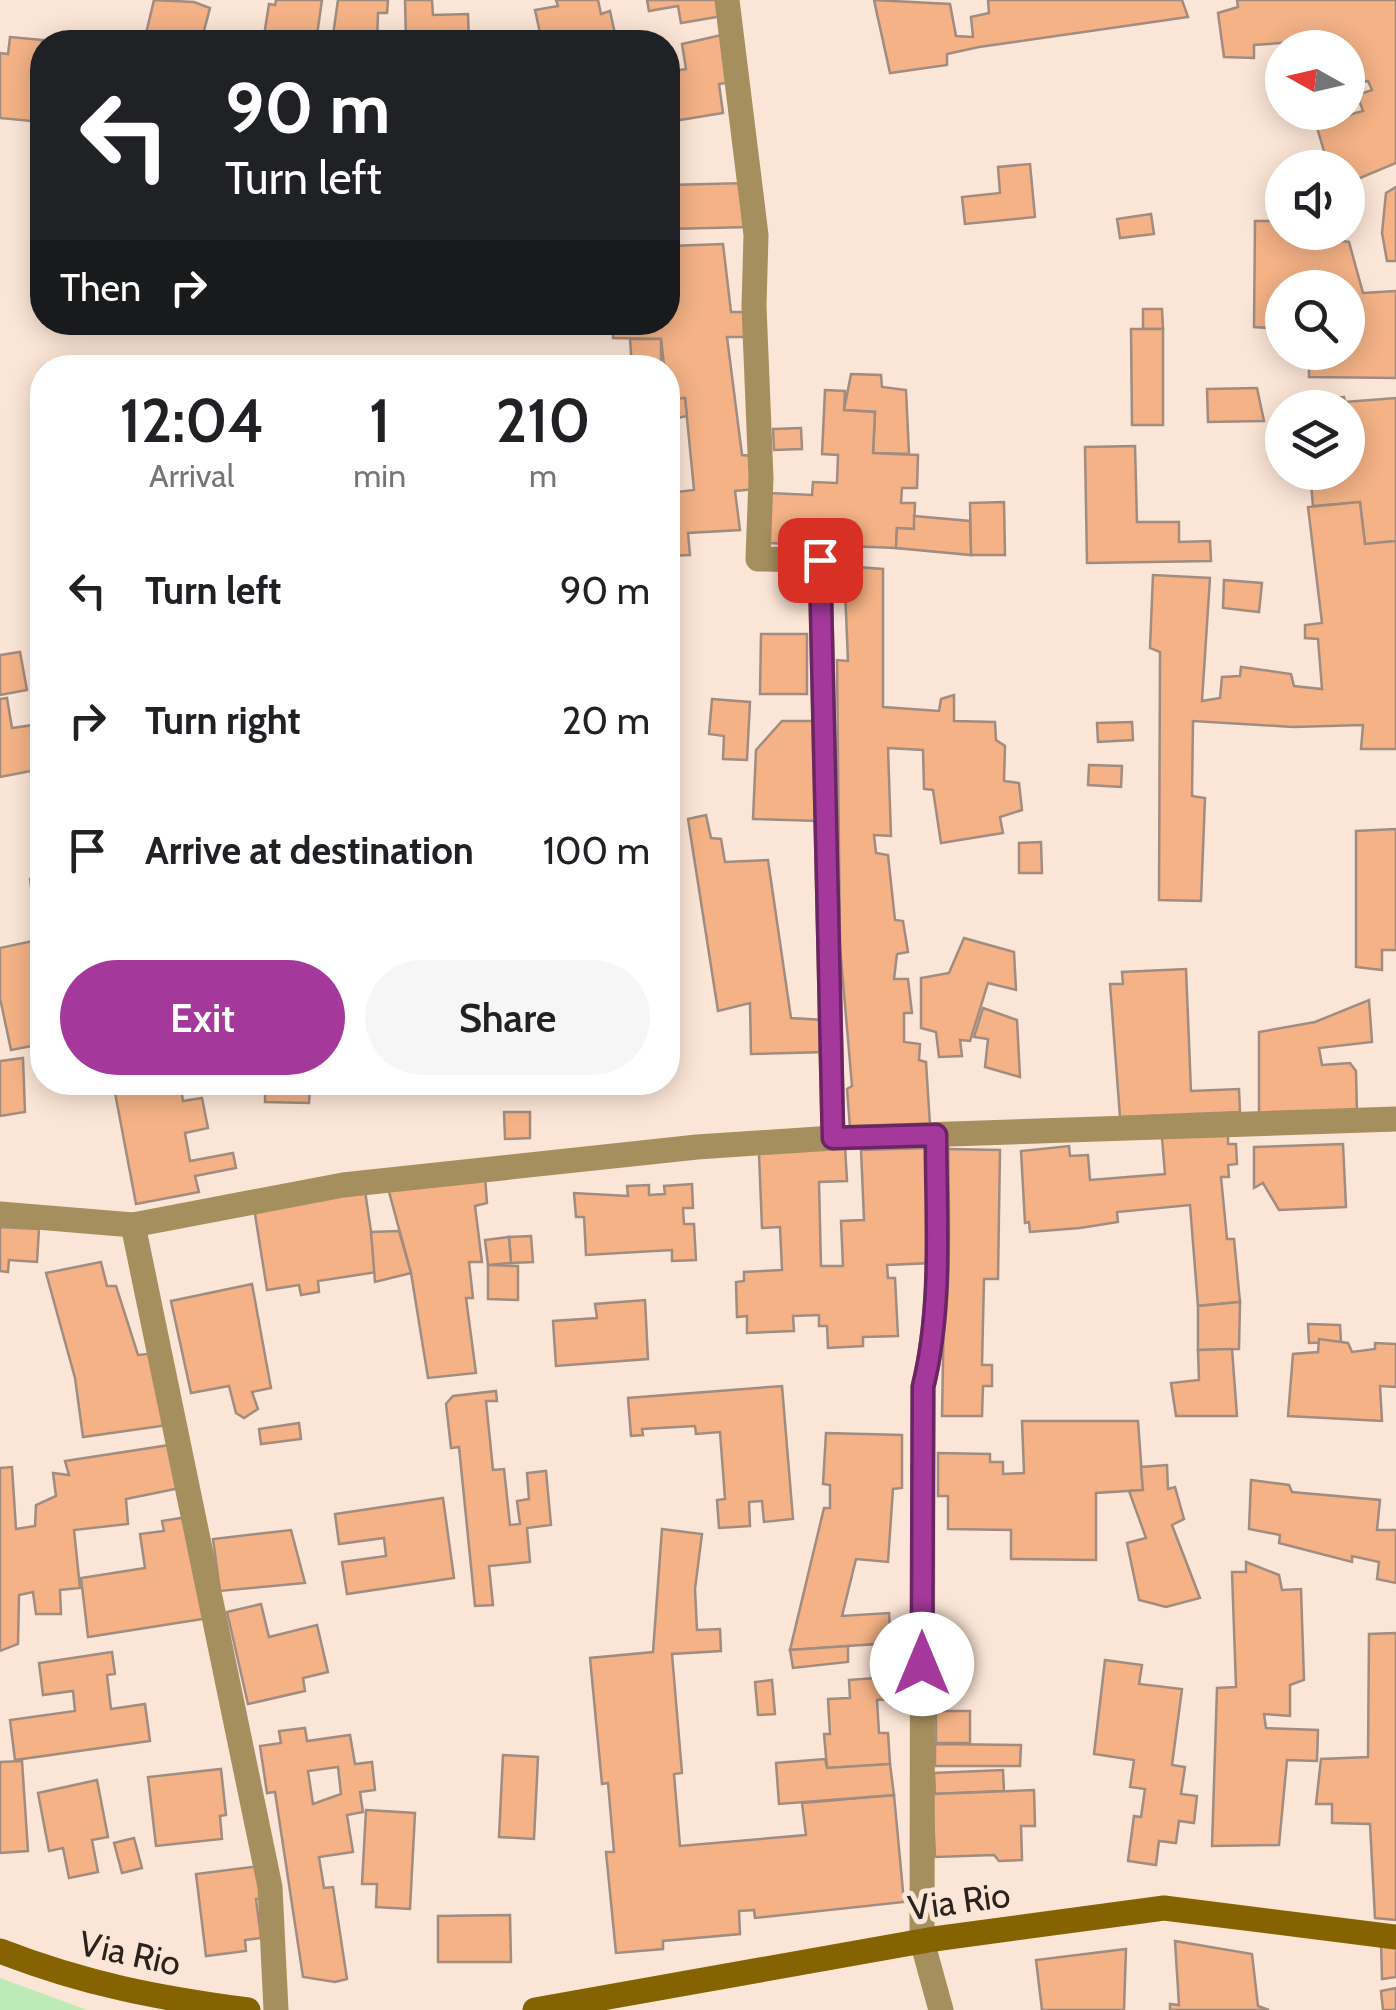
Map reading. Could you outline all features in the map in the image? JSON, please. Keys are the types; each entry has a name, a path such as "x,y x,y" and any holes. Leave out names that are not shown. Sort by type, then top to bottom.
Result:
{"street":[{"path":"727,0 756,235 758,559 820,560 833,1138"},
{"path":"0,1214 134,1225 342,1184 833,1138 1396,1119"},
{"path":"936,1135 936,1272 930,1356 923,1387 922,1942 941,2010"},
{"path":"134,1225 270,1887 276,2010"},
{"name":"Via Rio","path":"535,2010 922,1942 1164,1908 1396,1936"},
{"name":"Via Rio","path":"0,1951 67,1978 139,1996 248,2010"}],"green space":[{"path":"0,1978 87,2010 0,2010"}],"building":[{"path":"154,0 194,2 210,8 204,30 147,30"},
{"path":"276,0 322,0 318,30 265,30 269,4 275,5"},
{"path":"338,0 388,0 387,13 378,13 377,30 334,30"},
{"path":"405,0 432,0 433,15 468,14 469,30 406,30"},
{"path":"556,0 598,0 601,14 610,11 614,30 539,30 535,10 558,6"},
{"path":"647,0 721,0 723,16 681,23 678,6 649,11"},
{"path":"874,0 950,4 956,36 973,37 971,17 989,13 988,0 1182,0 1188,17 979,47 947,54 947,65 890,73"},
{"path":"1237,0 1396,0 1396,163 1365,176 1365,150 1324,150 1318,130 1365,130 1365,92 1372,90 1365,82 1365,30 1265,30 1265,44 1254,45 1254,58 1224,57 1218,13 1238,7"},
{"path":"726,34 734,82 719,84 723,113 680,120 680,70 686,69 682,44"},
{"path":"10,37 30,39 30,121 0,118 0,53 8,54"},
{"path":"1030,164 1035,217 965,224 962,197 1000,193 998,167"},
{"path":"748,183 750,227 680,229 680,185"},
{"path":"1396,187 1396,261 1387,261 1382,233 1386,193"},
{"path":"1151,214 1154,234 1120,238 1117,219"},
{"path":"1255,221 1265,221 1265,250 1351,250 1357,270 1265,270 1265,328 1254,327"},
{"path":"723,244 731,312 746,312 749,337 727,337 742,455 752,456 757,489 735,491 740,530 688,533 690,555 680,555 680,492 694,490 685,398 680,398 680,355 663,355 661,339 613,335 680,335 680,246"},
{"path":"1396,291 1396,378 1309,377 1309,370 1365,370 1365,293"},
{"path":"1143,309 1162,309 1163,329 1143,329"},
{"path":"1131,329 1163,329 1163,425 1132,425"},
{"path":"630,339 661,339 661,355 631,355"},
{"path":"851,374 881,375 882,387 906,390 909,454 873,453 875,412 844,410"},
{"path":"1257,388 1264,421 1208,422 1207,389"},
{"path":"825,390 845,391 844,410 875,412 873,453 918,455 917,488 902,488 901,503 915,503 914,529 897,528 896,548 768,543 770,493 812,495 813,482 837,483 838,455 822,454"},
{"path":"680,398 685,398 687,416 680,417"},
{"path":"1396,398 1396,541 1365,544 1360,502 1313,506 1312,490 1365,490 1365,400"},
{"path":"801,428 802,449 774,450 773,429"},
{"path":"1135,446 1137,522 1179,522 1179,542 1210,541 1211,561 1087,563 1085,447"},
{"path":"1004,502 1005,555 971,555 970,503"},
{"path":"1360,502 1365,544 1396,541 1396,749 1361,749 1363,725 1293,727 1193,721 1192,796 1205,798 1201,901 1159,900 1160,652 1150,648 1153,575 1210,578 1202,701 1220,698 1222,677 1240,676 1241,667 1291,674 1294,686 1322,689 1318,639 1305,638 1305,625 1322,623 1308,507"},
{"path":"914,516 970,521 971,555 896,548 897,528 914,529"},
{"path":"844,566 883,569 883,707 939,711 941,699 954,695 954,721 995,722 996,740 1005,746 1004,781 1019,783 1022,810 1000,817 1003,833 941,843 933,790 924,789 923,750 888,748 891,836 874,835 876,853 888,855 895,920 903,921 908,952 897,954 894,979 908,979 912,1013 904,1013 904,1042 920,1044 919,1060 926,1062 930,1125 850,1128 847,1089 852,1086 840,947 837,660 848,661"},
{"path":"1224,580 1262,583 1259,612 1223,608"},
{"path":"761,634 807,634 807,694 760,694"},
{"path":"20,652 27,690 0,695 0,655"},
{"path":"7,698 12,728 30,725 30,771 0,777 0,699"},
{"path":"712,699 750,702 747,760 723,759 724,736 709,734"},
{"path":"782,721 816,721 819,821 753,819 756,750"},
{"path":"1132,722 1133,740 1098,742 1097,723"},
{"path":"1089,765 1122,766 1121,787 1088,785"},
{"path":"706,815 711,838 721,839 725,862 768,860 791,1018 824,1020 825,1052 751,1054 750,1003 718,1011 688,819"},
{"path":"1396,829 1396,950 1382,950 1382,970 1356,967 1356,831"},
{"path":"1041,842 1042,873 1019,873 1019,843"},
{"path":"964,938 1014,952 1016,990 988,983 970,1041 960,1040 962,1056 939,1057 936,1032 921,1028 921,978 949,973"},
{"path":"30,942 30,1046 11,1050 0,998 0,948"},
{"path":"1186,969 1191,1091 1239,1089 1240,1112 1120,1117 1110,984 1123,984 1122,972"},
{"path":"1369,1000 1372,1042 1319,1048 1322,1065 1350,1063 1356,1071 1357,1113 1259,1117 1259,1032 1315,1022"},
{"path":"983,1008 1017,1020 1020,1077 985,1067 988,1039 974,1037"},
{"path":"23,1058 25,1112 0,1116 0,1061"},
{"path":"115,1095 182,1095 183,1101 202,1098 208,1128 185,1133 190,1161 233,1153 236,1168 195,1176 199,1192 136,1204"},
{"path":"265,1095 310,1095 309,1103 265,1102"},
{"path":"504,1112 530,1112 530,1138 505,1139"},
{"path":"1228,1132 1228,1144 1236,1144 1237,1164 1228,1165 1229,1177 1221,1177 1227,1239 1234,1239 1240,1302 1198,1306 1190,1205 1117,1212 1118,1222 1080,1228 1030,1232 1029,1222 1025,1223 1021,1151 1069,1146 1070,1156 1088,1155 1090,1180 1165,1174 1162,1138"},
{"path":"1343,1144 1346,1207 1279,1210 1263,1183 1254,1188 1254,1147"},
{"path":"845,1146 847,1181 819,1182 821,1266 843,1266 841,1221 864,1220 861,1150 928,1148 932,1263 887,1265 888,1278 895,1278 898,1336 863,1337 863,1346 828,1348 827,1326 819,1326 819,1315 793,1316 794,1331 747,1333 747,1316 737,1317 736,1282 744,1281 744,1272 782,1270 780,1227 762,1228 759,1154"},
{"path":"947,1149 1000,1150 998,1279 984,1279 982,1365 992,1365 992,1386 983,1386 982,1416 942,1416"},
{"path":"485,1177 487,1203 475,1206 482,1262 469,1262 473,1298 466,1298 476,1373 428,1378 411,1273 388,1188"},
{"path":"692,1184 693,1208 683,1208 684,1224 694,1224 696,1260 672,1261 672,1250 586,1255 584,1217 576,1217 574,1193 628,1196 627,1186 649,1185 649,1195 665,1194 664,1186"},
{"path":"365,1191 377,1272 318,1281 319,1292 301,1295 299,1285 267,1290 254,1208"},
{"path":"0,1227 39,1229 37,1262 9,1260 8,1272 0,1271"},
{"path":"399,1231 411,1273 375,1282 371,1232"},
{"path":"531,1236 533,1262 511,1263 509,1237"},
{"path":"509,1237 511,1263 488,1265 485,1240"},
{"path":"101,1262 107,1286 116,1286 138,1355 158,1353 175,1424 83,1437 75,1378 46,1273"},
{"path":"488,1265 518,1266 518,1300 488,1299"},
{"path":"252,1284 271,1388 252,1392 258,1409 244,1418 236,1413 229,1386 191,1393 171,1301"},
{"path":"645,1300 648,1359 556,1366 553,1321 597,1318 595,1304"},
{"path":"1240,1302 1239,1349 1198,1350 1198,1306"},
{"path":"1308,1324 1340,1325 1341,1342 1309,1343"},
{"path":"1319,1339 1348,1343 1352,1352 1375,1349 1375,1343 1396,1344 1396,1387 1380,1386 1382,1421 1288,1416 1293,1354 1318,1352"},
{"path":"1232,1349 1237,1416 1176,1416 1171,1383 1199,1380 1198,1350"},
{"path":"782,1386 793,1519 764,1522 762,1501 749,1502 750,1526 719,1528 717,1500 725,1499 720,1432 696,1434 695,1426 642,1429 643,1435 631,1436 628,1398"},
{"path":"496,1391 497,1401 486,1401 493,1470 504,1469 510,1525 520,1524 517,1501 529,1499 527,1473 546,1471 551,1525 527,1528 530,1562 489,1566 493,1605 475,1606 459,1447 451,1448 446,1404 453,1396"},
{"path":"1022,1421 1138,1421 1143,1490 1096,1493 1096,1560 1011,1559 1011,1530 948,1529 948,1496 938,1496 938,1453 990,1454 990,1462 1003,1462 1003,1474 1024,1473"},
{"path":"299,1423 301,1439 261,1444 259,1429"},
{"path":"826,1433 902,1435 902,1488 893,1489 888,1562 856,1559 842,1616 889,1613 891,1643 790,1650 824,1508 830,1508 830,1485 823,1484"},
{"path":"176,1444 185,1487 126,1499 128,1524 74,1530 80,1588 60,1590 61,1614 36,1614 33,1592 19,1595 18,1644 0,1651 0,1468 12,1467 16,1529 35,1526 36,1505 56,1496 53,1473 69,1475 65,1461"},
{"path":"1167,1465 1168,1489 1175,1487 1184,1519 1172,1525 1200,1598 1166,1607 1139,1600 1127,1543 1146,1538 1129,1491 1143,1490 1141,1467"},
{"path":"1251,1480 1289,1485 1292,1492 1380,1500 1377,1530 1396,1530 1396,1583 1377,1579 1379,1562 1352,1556 1352,1562 1279,1543 1280,1535 1249,1529"},
{"path":"443,1498 454,1578 347,1594 342,1562 386,1556 384,1538 339,1544 335,1514"},
{"path":"193,1516 209,1618 88,1637 81,1578 145,1568 140,1534 164,1531 162,1521"},
{"path":"662,1529 702,1534 695,1589 697,1630 720,1629 721,1651 672,1654 682,1773 674,1774 680,1846 806,1835 802,1803 894,1795 904,1902 755,1918 754,1910 739,1911 740,1934 663,1941 663,1949 616,1953 606,1852 614,1852 608,1783 602,1784 590,1658 653,1652"},
{"path":"291,1530 305,1583 220,1591 213,1539"},
{"path":"1246,1562 1279,1575 1282,1590 1301,1589 1304,1680 1290,1685 1290,1716 1264,1714 1266,1728 1318,1730 1317,1761 1287,1760 1279,1845 1212,1846 1217,1688 1236,1687 1232,1572 1246,1572"},
{"path":"261,1604 269,1637 317,1625 328,1672 303,1678 305,1691 248,1704 227,1612"},
{"path":"1396,1633 1396,1920 1375,1918 1370,1824 1332,1823 1332,1804 1316,1804 1321,1759 1368,1757 1369,1634"},
{"path":"848,1646 848,1662 793,1668 790,1650"},
{"path":"112,1652 115,1674 107,1675 111,1709 145,1704 150,1741 15,1760 10,1720 75,1711 73,1691 43,1695 39,1663"},
{"path":"1105,1660 1142,1665 1139,1684 1182,1689 1172,1765 1185,1767 1181,1794 1197,1796 1194,1823 1179,1821 1176,1843 1159,1841 1156,1865 1128,1861 1134,1816 1141,1817 1145,1789 1130,1787 1134,1760 1094,1754"},
{"path":"889,1677 890,1699 877,1700 879,1733 888,1733 890,1764 827,1768 824,1734 830,1734 828,1699 850,1698 849,1680"},
{"path":"772,1680 775,1714 758,1715 755,1682"},
{"path":"936,1711 970,1711 970,1743 936,1743"},
{"path":"305,1728 307,1741 350,1735 355,1764 372,1762 375,1790 360,1792 363,1812 347,1815 353,1852 319,1857 324,1888 333,1887 347,1979 335,1982 303,1977 275,1792 267,1793 260,1746 281,1743 279,1731","holes":["338,1767 341,1794 313,1804 308,1771"]},
{"path":"935,1744 1021,1745 1020,1766 935,1766"},
{"path":"503,1755 538,1757 534,1839 499,1837"},
{"path":"825,1759 827,1768 890,1764 894,1795 779,1804 776,1763"},
{"path":"22,1761 28,1851 0,1853 0,1762"},
{"path":"221,1769 226,1815 220,1816 222,1839 156,1846 148,1777"},
{"path":"1003,1770 1004,1791 935,1794 934,1773"},
{"path":"97,1780 108,1837 92,1840 98,1872 69,1878 63,1848 49,1851 38,1793"},
{"path":"1034,1790 1035,1826 1021,1826 1022,1860 999,1861 994,1855 935,1857 932,1794"},
{"path":"366,1810 415,1813 410,1909 376,1907 377,1884 362,1884"},
{"path":"134,1838 142,1868 122,1873 114,1843"},
{"path":"260,1866 264,1898 256,1899 261,1938 245,1940 246,1951 206,1956 196,1874"},
{"path":"510,1915 511,1962 438,1962 438,1916"},
{"path":"1175,1941 1252,1954 1258,2006 1269,2010 1170,2010 1170,2004 1179,2005"},
{"path":"1381,1941 1396,1943 1396,1977 1382,1979"},
{"path":"1126,1949 1124,2010 1042,2010 1036,1960"},
{"path":"1396,1988 1396,2010 1383,2010 1381,1991"}],"route":[{"path":"820,560 833,1138 936,1135 936,1272 930,1356 923,1387 922,1664"}]}
